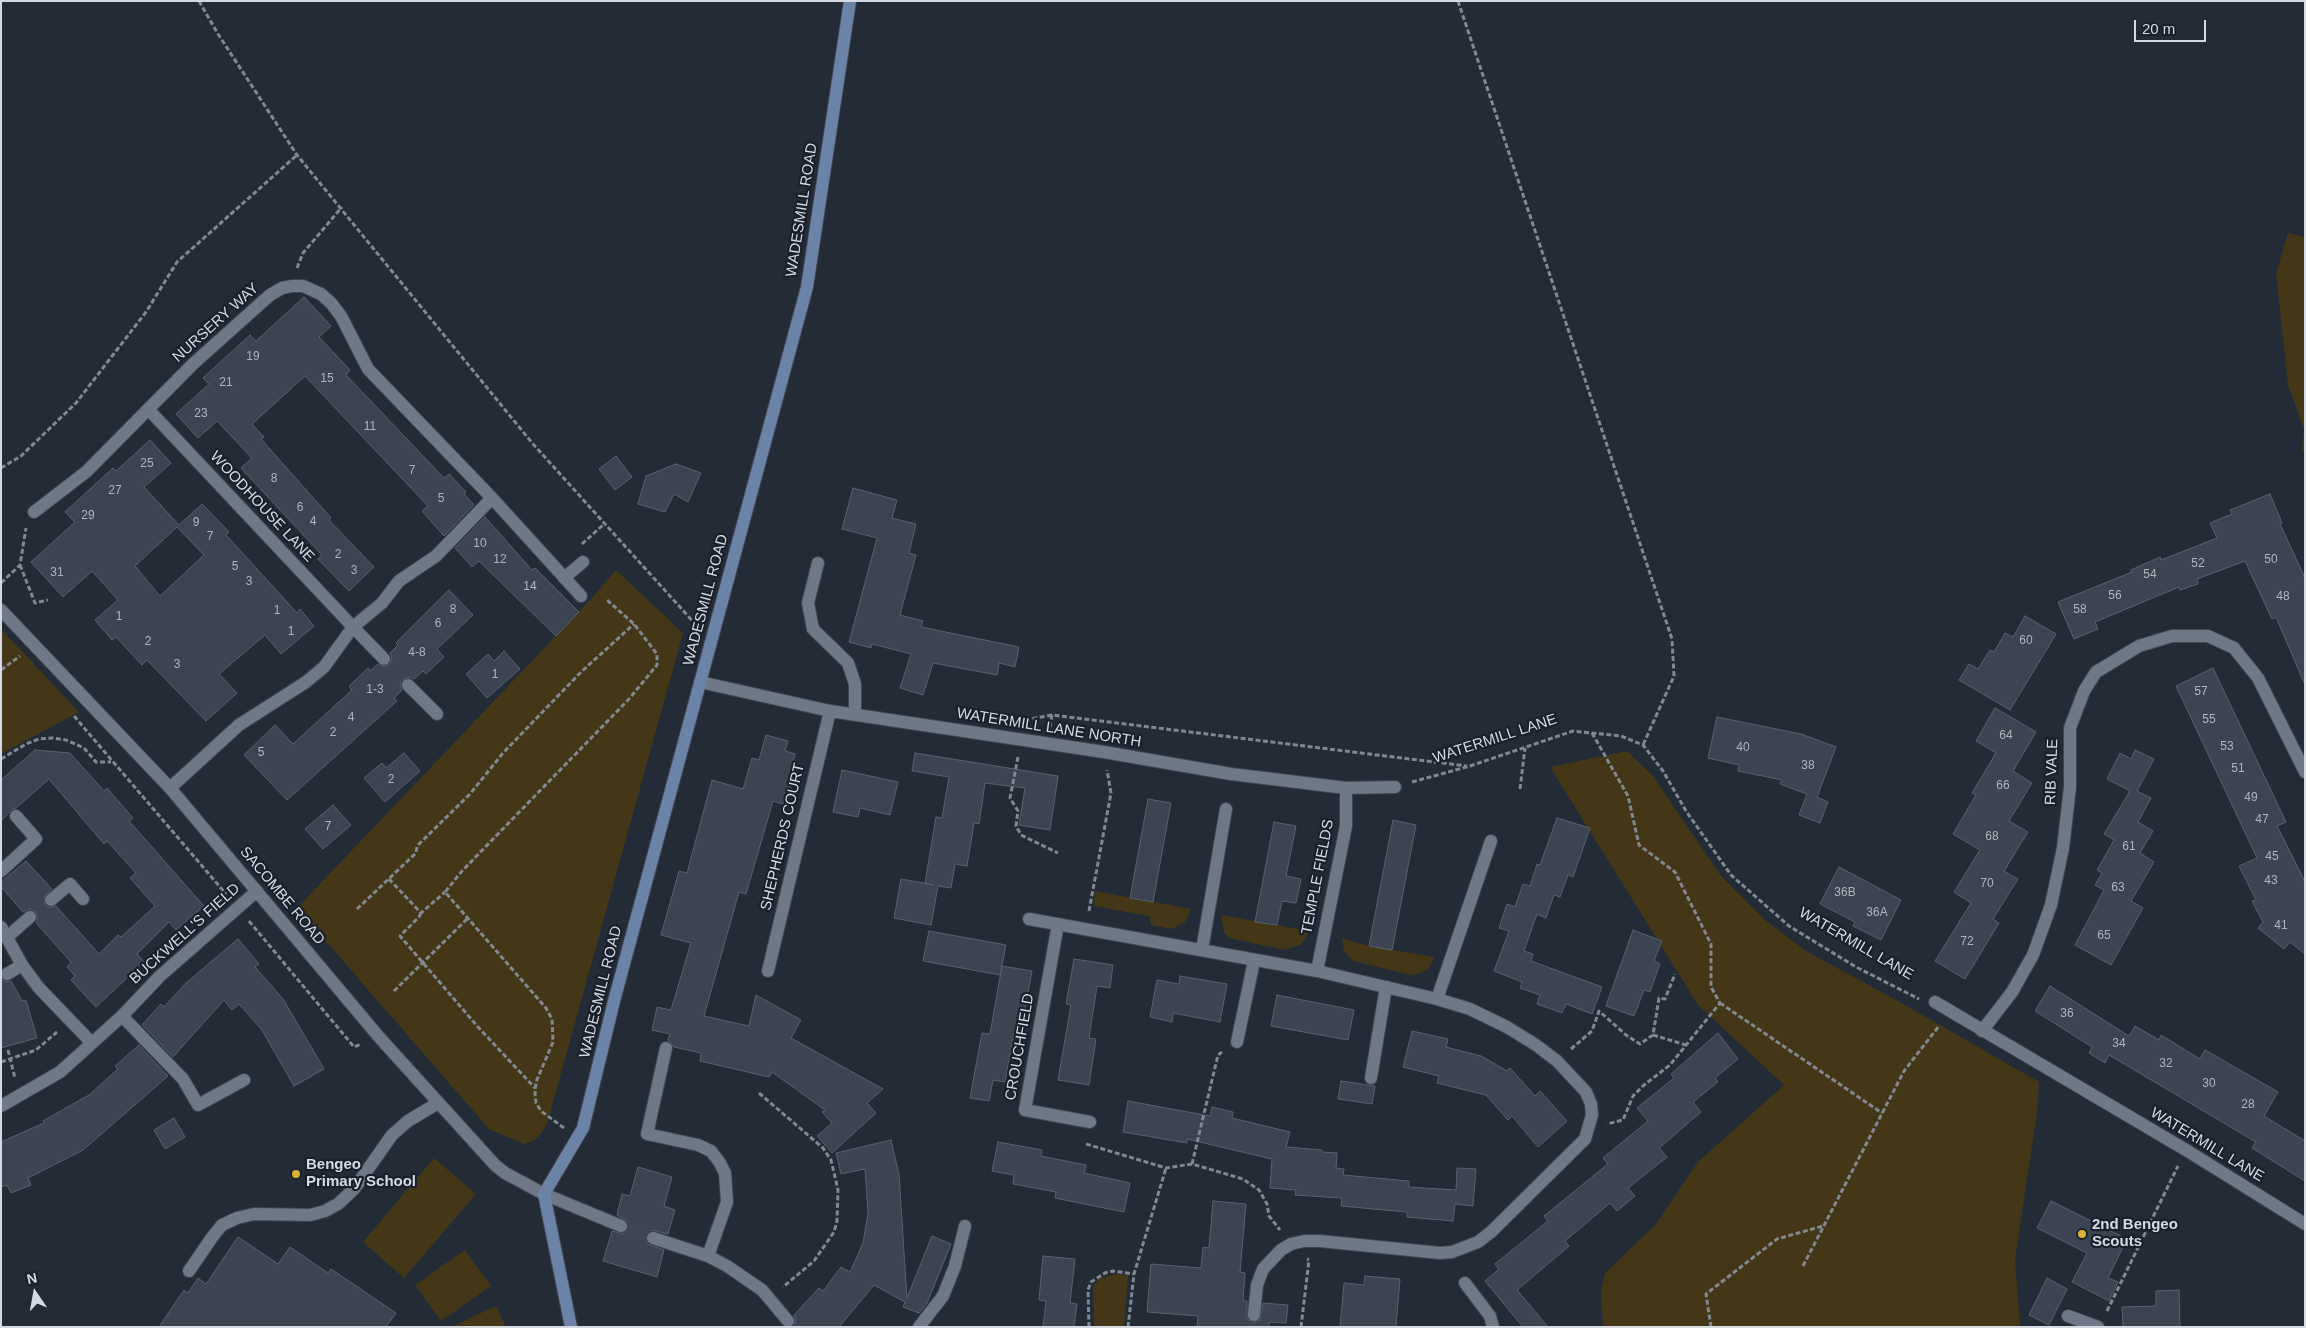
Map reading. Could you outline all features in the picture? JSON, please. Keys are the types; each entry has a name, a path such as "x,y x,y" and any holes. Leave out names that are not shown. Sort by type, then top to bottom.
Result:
{"main road":[{"name":"WADESMILL ROAD","path":"544,1194 583,1128 614,1002 807,287 850,1"},
{"path":"544,1194 571,1327"}],"street":[{"name":"NURSERY WAY","path":"34,512 86,472 193,364 270,295 282,288 292,286"},
{"path":"292,286 313,290 331,303 342,316 368,369 492,498 581,596"},
{"name":"WOODHOUSE LANE","path":"148,409 384,659"},
{"path":"170,788 239,725 306,682 324,667 353,627 382,603 399,581 436,556 492,498"},
{"path":"564,578 583,562"},
{"path":"818,563 808,603 813,629 848,663 855,684 855,714"},
{"name":"SACOMBE ROAD","path":"1,610 170,788 379,1037 495,1165 505,1173 544,1194 621,1226"},
{"name":"RIB VALE","path":"1982,1031 2012,992 2029,963 2051,905 2063,848 2070,787 2070,728 2084,691 2096,672 2139,646 2172,636 2208,636 2234,648 2258,678 2305,772"},
{"name":"WATERMILL LANE NORTH","path":"700,682 830,711 1232,774 1346,788 1395,787"},
{"path":"408,685 437,714"},
{"name":"SHEPHERDS COURT","path":"768,971 830,711"},
{"name":"TEMPLE FIELDS","path":"1317,971 1346,826 1346,788"},
{"path":"1202,950 1226,808"},
{"path":"1,871 36,838 16,816"},
{"path":"1437,999 1491,841"},
{"path":"51,900 70,884 83,899"},
{"name":"BUCKWELL'S FIELD","path":"1,1106 60,1072 122,1016 160,976 257,891"},
{"path":"30,917 4,933 22,965 38,988 92,1043"},
{"path":"1028,919 1317,971 1437,999 1470,1009 1536,1045 1557,1061 1586,1092 1591,1110 1590,1127 1585,1139 1572,1154 1491,1232 1465,1248 1440,1254 1320,1242 1304,1241 1291,1244 1281,1250 1264,1268 1257,1285 1254,1315"},
{"name":"CROUCHFIELD","path":"1058,924 1025,1110 1090,1122"},
{"path":"1237,1042 1254,961"},
{"path":"7,974 22,965"},
{"path":"1371,1078 1386,987"},
{"name":"WATERMILL LANE","path":"1935,1002 2186,1150 2305,1224"},
{"path":"122,1016 183,1079 198,1105 244,1080"},
{"path":"666,1048 647,1134 698,1145 710,1152 720,1163 724,1173 727,1202 708,1256"},
{"path":"190,1271 213,1236 222,1226 237,1218 254,1214 310,1215 325,1211 338,1204 354,1189 392,1135 408,1121 438,1103"},
{"path":"919,1327 943,1296 955,1266 965,1226"},
{"path":"653,1238 708,1256 747,1279 770,1298 788,1321"},
{"path":"1465,1283 1490,1316 1493,1327"},
{"path":"2068,1316 2097,1326"}],"path":[{"path":"199,1 218,34 297,155 342,207 533,444 712,643"},
{"path":"1458,1 1672,639 1674,676 1643,745"},
{"path":"1,468 21,456 76,403 146,312 177,262 297,155"},
{"path":"292,286 303,253 342,207"},
{"path":"34,512 26,527 20,565 35,603 48,600"},
{"path":"1,583 20,565"},
{"path":"535,1088 478,1028 400,936 419,917 421,912 445,892 462,871 629,699 657,665 657,654 634,624 607,600"},
{"path":"357,909 416,852 417,846 470,794 503,753 581,672 634,624"},
{"path":"1,670 22,654 17,648"},
{"path":"1024,721 1052,715 1470,766"},
{"path":"73,716 238,908 354,1047 379,1037"},
{"name":"WATERMILL LANE","path":"1395,787 1470,766 1573,732 1621,736 1643,745 1663,771 1686,811 1731,875 1782,920 1856,967 1918,998 1935,1002"},
{"path":"1592,733 1628,796 1639,845 1675,872 1711,944 1711,987 1720,1003 1882,1113"},
{"path":"1,759 26,744 39,739 53,738 66,740 84,748 96,762 111,762"},
{"path":"1022,740 1010,798 1018,811 1016,826 1021,835 1058,853"},
{"path":"1520,788 1525,748"},
{"path":"1086,929 1111,793"},
{"path":"389,879 421,912"},
{"path":"445,892 546,1008 552,1019 554,1042 535,1088 536,1103 541,1111 578,1138"},
{"path":"394,991 468,918"},
{"path":"1557,1061 1592,1031 1599,1011 1626,1035 1640,1044 1653,1035 1659,998 1665,999 1675,974"},
{"path":"1590,1127 1624,1120 1633,1096 1670,1065 1720,1003"},
{"path":"1802,1266 1904,1071 1951,1012"},
{"path":"1,1062 36,1050 69,1020"},
{"path":"1653,1035 1686,1045"},
{"path":"1192,1164 1218,1055 1237,1042"},
{"path":"8,1050 20,1096"},
{"path":"759,1093 823,1148 831,1160 838,1190 837,1221 834,1232 826,1245 814,1261 770,1298"},
{"path":"1086,1144 1166,1168 1192,1164 1243,1180 1259,1190 1266,1204 1269,1216 1291,1244 1308,1260 1301,1327"},
{"path":"2097,1326 2105,1316 2186,1150"},
{"path":"1128,1327 1134,1274 1166,1168"},
{"path":"1711,1327 1706,1294 1777,1239 1823,1226"},
{"path":"1089,1327 1088,1290 1091,1282 1104,1273 1134,1274"}],"shaded area":[{"path":"2288,233 2305,237 2305,452 2302,450 2304,429 2288,385 2276,274"},
{"path":"616,570 683,633 547,1124 540,1135 533,1141 524,1144 489,1129 297,908 591,599"},
{"path":"1,629 79,712 1,754"},
{"path":"1627,751 1653,776 1721,876 1765,920 1806,951 2039,1082 2037,1113 2015,1259 2020,1327 1603,1327 1601,1290 1605,1273 1656,1224 1698,1162 1784,1085 1698,1005 1550,767"},
{"path":"1095,891 1191,909 1185,922 1172,929 1151,925 1149,916 1094,906"},
{"path":"1221,915 1308,931 1306,938 1300,945 1284,950 1230,938 1224,932"},
{"path":"1342,938 1369,946 1434,957 1429,968 1421,973 1411,975 1353,961 1344,951"},
{"path":"434,1158 476,1194 404,1278 363,1242"},
{"path":"465,1250 491,1286 441,1321 415,1285"},
{"path":"1114,1274 1128,1275 1124,1327 1094,1327 1093,1286 1099,1279"},
{"path":"496,1306 506,1327 451,1327"}],"building":[{"path":"304,297 331,326 319,337 350,370 346,375 444,478 449,474 466,492 464,494 474,505 444,536 422,511 428,506 305,376 252,424 264,437 261,439 331,518 329,520 374,567 349,591 318,559 322,555 241,468 252,458 217,421 198,438 176,414 209,384 203,378 250,335 256,341"},
{"path":"150,440 171,463 144,487 179,525 202,504 229,532 226,535 297,613 300,609 314,626 281,654 265,635 219,674 237,693 206,721 147,660 142,665 116,637 112,640 95,620 118,600 92,571 63,597 31,562 75,522 65,512 113,468 116,471","holes":["177,527 204,555 160,596 135,566"]},
{"path":"616,456 632,477 615,490 599,469"},
{"path":"676,464 701,473 688,502 674,494 665,512 638,504 646,476"},
{"path":"853,488 897,500 892,518 916,524 909,553 916,555 900,615 923,621 921,627 1019,647 1015,667 999,663 997,675 933,663 923,695 900,688 911,654 872,644 871,648 849,642 877,538 842,529"},
{"path":"2270,494 2282,523 2280,524 2305,578 2305,685 2276,617 2272,619 2245,561 2197,579 2198,584 2180,590 2179,587 2095,622 2098,629 2074,639 2058,602 2132,572 2131,570 2160,557 2161,560 2217,538 2210,523 2232,514 2230,510"},
{"path":"485,517 532,570 535,568 579,612 556,636 479,561 472,567 455,548"},
{"path":"449,590 473,615 437,649 444,657 426,674 423,671 414,679 410,677 403,679 400,683 402,690 394,698 397,701 287,800 244,755 275,725 293,744 352,690 349,686 368,668 370,671 378,664 385,667 390,664 392,658 390,653 398,645 396,643"},
{"path":"2025,616 2056,634 2010,710 1959,680 1969,664 1978,669 1990,650 1994,652 2005,633 2013,637"},
{"path":"504,651 520,669 487,698 466,674 488,654 494,661"},
{"path":"2213,668 2286,822 2277,826 2305,882 2305,954 2290,942 2284,949 2258,928 2263,922 2252,901 2256,900 2239,866 2257,858 2176,686"},
{"path":"1995,708 2036,732 2013,771 2032,783 2009,821 2028,832 2004,871 2018,879 1993,919 1999,923 1965,979 1935,961 1971,903 1954,892 1980,850 1953,834 1976,795 1972,793 1996,753 1976,741"},
{"path":"1717,717 1801,734 1836,747 1817,797 1828,802 1820,823 1799,815 1807,794 1780,784 1782,780 1738,771 1739,765 1708,758"},
{"path":"766,735 788,741 785,751 795,754 791,769 796,770 786,805 773,801 746,894 739,892 704,1016 749,1026 756,995 801,1020 791,1038 883,1089 867,1103 876,1113 832,1153 817,1136 832,1123 822,1112 825,1110 772,1072 769,1077 700,1061 701,1053 674,1047 668,1040 670,1034 652,1030 657,1007 671,1010 691,943 661,935 679,871 687,873 712,780 743,789 752,758 759,760"},
{"path":"35,750 70,753 104,791 107,788 133,818 129,821 204,906 176,930 169,922 137,954 144,962 96,1007 71,980 75,976 67,967 71,962 36,923 38,919 36,912 29,909 23,912 1,887 1,882 26,861 52,889 44,897 45,905 49,908 56,906 99,954 118,935 121,937 155,906 130,878 136,873 107,841 104,844 49,779 16,808 11,810 1,821 1,780"},
{"path":"2135,750 2154,759 2137,791 2151,798 2138,822 2153,831 2140,853 2154,862 2131,901 2143,908 2111,965 2075,945 2104,890 2095,885 2102,873 2097,870 2114,840 2104,834 2130,791 2107,779 2120,753 2131,759"},
{"path":"404,753 420,771 385,802 364,778 382,763 386,768"},
{"path":"915,753 1058,776 1050,830 1019,825 1025,788 985,783 979,824 974,823 967,866 955,864 951,888 938,886 931,925 894,918 901,879 934,885 925,883 936,817 942,818 949,777 912,771"},
{"path":"842,770 898,782 890,815 860,808 858,817 833,812"},
{"path":"1148,799 1171,803 1153,902 1130,898"},
{"path":"333,805 351,825 323,849 305,829"},
{"path":"1557,818 1590,828 1573,877 1568,875 1560,897 1554,895 1546,918 1537,914 1524,951 1533,954 1531,961 1602,987 1592,1014 1566,1004 1562,1013 1537,1004 1540,995 1520,988 1522,982 1494,971 1509,931 1499,928 1507,904 1515,907 1523,884 1530,886 1537,864 1540,865"},
{"path":"1393,820 1416,825 1392,950 1369,946"},
{"path":"1274,822 1296,826 1286,876 1301,879 1296,903 1282,901 1277,925 1255,922"},
{"path":"1839,867 1901,900 1881,940 1853,926 1855,922 1820,904"},
{"path":"1633,930 1662,941 1654,961 1660,964 1650,992 1644,990 1634,1016 1606,1006"},
{"path":"929,931 1006,945 1000,975 923,961"},
{"path":"238,939 259,964 255,967 283,999 324,1069 294,1086 262,1030 239,1004 232,1010 224,1000 173,1057 142,1025 161,1004 164,1007 186,983"},
{"path":"1074,959 1113,965 1110,988 1097,986 1089,1038 1096,1039 1089,1085 1058,1080 1071,1005 1066,1004"},
{"path":"1002,966 1032,971 1020,1034 1014,1033 1005,1082 993,1080 989,1101 970,1098 982,1033 990,1034"},
{"path":"1180,976 1227,984 1220,1022 1173,1013 1172,1022 1150,1017 1157,980 1179,984"},
{"path":"1,979 7,982 11,981 22,1001 26,1000 37,1038 1,1048"},
{"path":"2050,986 2129,1036 2135,1026 2159,1040 2161,1035 2200,1059 2205,1050 2278,1092 2264,1116 2305,1141 2305,1181 2252,1148 2256,1142 2109,1055 2105,1063 2089,1053 2092,1047 2035,1011"},
{"path":"1277,995 1354,1010 1348,1040 1271,1026"},
{"path":"1412,1031 1448,1039 1446,1047 1481,1056 1507,1071 1510,1068 1535,1096 1540,1091 1567,1121 1538,1147 1512,1116 1508,1120 1486,1095 1437,1083 1439,1076 1403,1067"},
{"path":"1718,1033 1738,1059 1715,1078 1718,1082 1693,1102 1701,1112 1659,1148 1667,1157 1628,1188 1635,1196 1617,1211 1610,1203 1565,1241 1569,1246 1517,1290 1548,1327 1523,1327 1485,1281 1499,1269 1495,1264 1548,1221 1544,1216 1608,1164 1603,1158 1648,1121 1637,1108 1674,1078 1671,1074"},
{"path":"139,1045 168,1076 83,1150 28,1178 31,1185 11,1193 7,1185 1,1187 1,1142 44,1123 43,1121 89,1095 118,1069 115,1066"},
{"path":"1341,1081 1375,1086 1372,1104 1338,1099"},
{"path":"1128,1101 1210,1116 1212,1107 1233,1112 1232,1118 1290,1132 1286,1147 1337,1153 1336,1168 1344,1169 1343,1175 1409,1181 1409,1187 1456,1190 1457,1168 1476,1169 1473,1206 1455,1204 1453,1221 1407,1217 1407,1212 1341,1206 1342,1198 1295,1195 1296,1190 1270,1188 1272,1159 1187,1139 1187,1143 1123,1132"},
{"path":"174,1118 185,1137 165,1149 154,1130"},
{"path":"891,1140 899,1175 907,1298 932,1236 951,1244 927,1303 919,1313 903,1307 905,1302 874,1285 839,1327 794,1327 796,1320 794,1315 819,1288 823,1291 841,1267 850,1272 863,1243 868,1213 865,1169 841,1174 836,1153"},
{"path":"998,1142 1042,1150 1041,1156 1086,1165 1084,1173 1130,1183 1124,1212 1055,1198 1056,1192 1013,1184 1014,1175 992,1171"},
{"path":"638,1167 672,1177 664,1206 675,1210 668,1234 652,1230 645,1236 647,1244 664,1250 657,1277 603,1261 612,1231 623,1234 629,1229 627,1221 617,1215 622,1194 630,1196"},
{"path":"1213,1201 1246,1204 1240,1272 1245,1273 1243,1301 1247,1301 1247,1319 1254,1323 1260,1320 1263,1303 1288,1305 1286,1323 1269,1322 1269,1327 1197,1327 1198,1316 1147,1312 1151,1264 1201,1268 1203,1247 1209,1248"},
{"name":"2nd Bengeo Scouts","path":"2051,1201 2127,1239 2108,1278 2118,1282 2109,1301 2072,1282 2087,1253 2037,1228"},
{"path":"238,1237 278,1264 290,1247 328,1273 331,1269 396,1313 386,1327 159,1327 184,1290 188,1293 198,1278 206,1284"},
{"path":"1043,1256 1075,1259 1070,1303 1077,1304 1074,1327 1043,1327 1046,1301 1039,1300"},
{"path":"1365,1276 1400,1279 1396,1327 1340,1327 1344,1283 1364,1285"},
{"path":"2047,1278 2067,1289 2049,1325 2029,1315"},
{"path":"2179,1290 2180,1327 2123,1327 2122,1307 2156,1306 2156,1291"}],"tunnel":[{"path":"621,1226 653,1238"}],"place":[{"name":"Bengeo Primary School","path":"296,1174"},
{"name":"2nd Bengeo Scouts","path":"2082,1234"}]}
